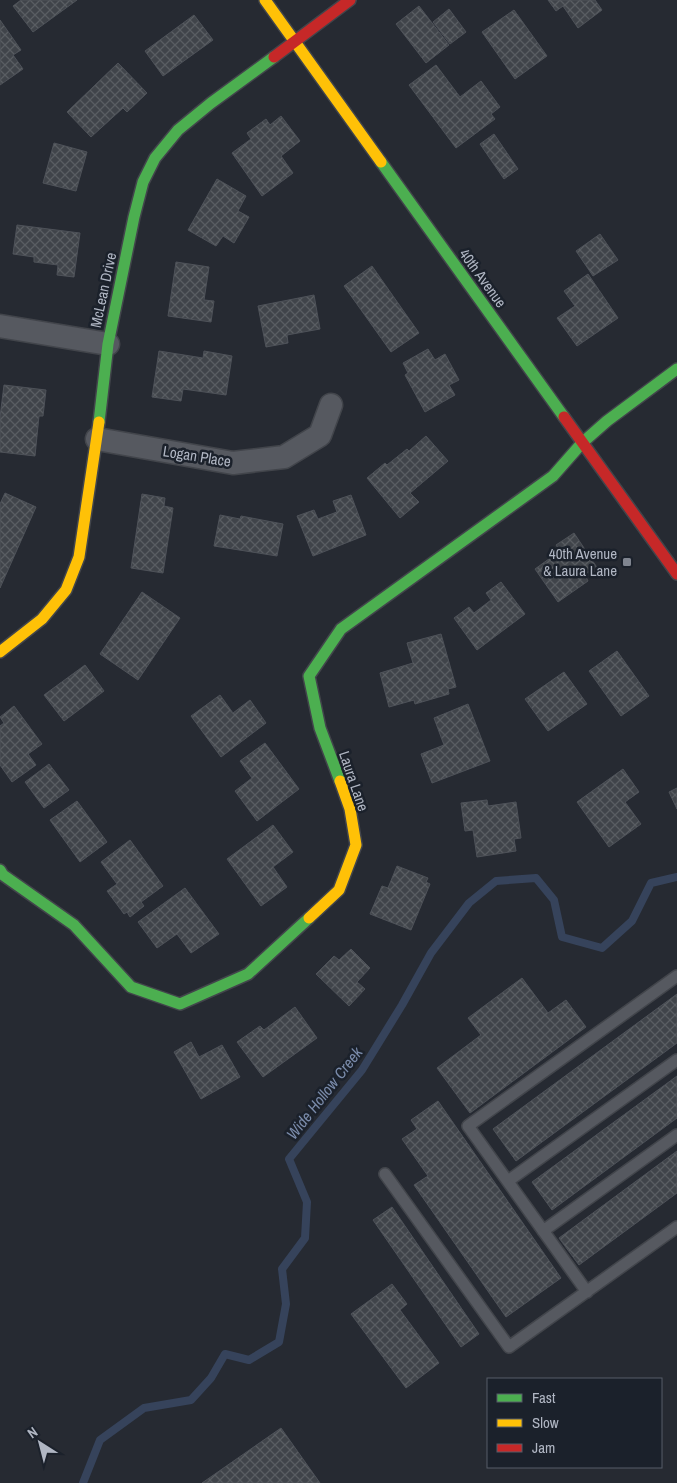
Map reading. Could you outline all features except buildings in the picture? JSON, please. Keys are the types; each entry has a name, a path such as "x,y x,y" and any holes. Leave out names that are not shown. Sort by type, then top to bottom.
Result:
{"street":[{"name":"40th Avenue","path":"265,0 677,574"},
{"name":"McLean Drive","path":"0,652 42,619 66,590 79,557 97,439 108,344 136,208 143,182 155,158 178,130 211,103 350,0"},
{"path":"0,326 108,344"},
{"name":"Laura Lane","path":"0,870 3,875 74,925 131,988 180,1004 248,974 339,890 356,845 350,809 320,728 309,676 341,629 553,476 582,443 617,413 677,369"},
{"name":"Logan Place","path":"97,439 233,463 284,457 320,435 331,405"}],"lane":[{"path":"587,1292 468,1126 677,976"},
{"path":"508,1181 677,1060"},
{"path":"543,1231 677,1135"},
{"path":"385,1174 509,1347 677,1227"}],"waterway":[{"name":"Wide Hollow Creek","path":"83,1483 100,1440 144,1408 191,1400 211,1378 225,1354 249,1360 279,1342 286,1304 282,1269 305,1238 307,1202 289,1159 362,1070 431,953 469,903 496,881 536,878 554,900 562,937 602,948 632,921 651,883 677,877"}],"traffic: fast":[{"path":"99,422 108,344 143,182 155,158 178,130 211,103 274,57"},
{"path":"381,162 564,417"},
{"path":"340,781 320,728 309,676 341,629 553,476 582,443 607,421 677,369"},
{"path":"0,870 3,875 74,925 131,987 180,1004 248,974 309,918"}],"traffic: slow":[{"path":"265,0 381,162"},
{"path":"0,652 42,619 66,590 79,557 99,422"},
{"path":"309,918 339,890 356,845 350,809 340,781"}],"traffic: jam":[{"path":"274,57 350,0"},
{"path":"564,417 677,574"}],"place":[{"name":"40th Avenue & Laura Lane","path":"627,562"}]}
